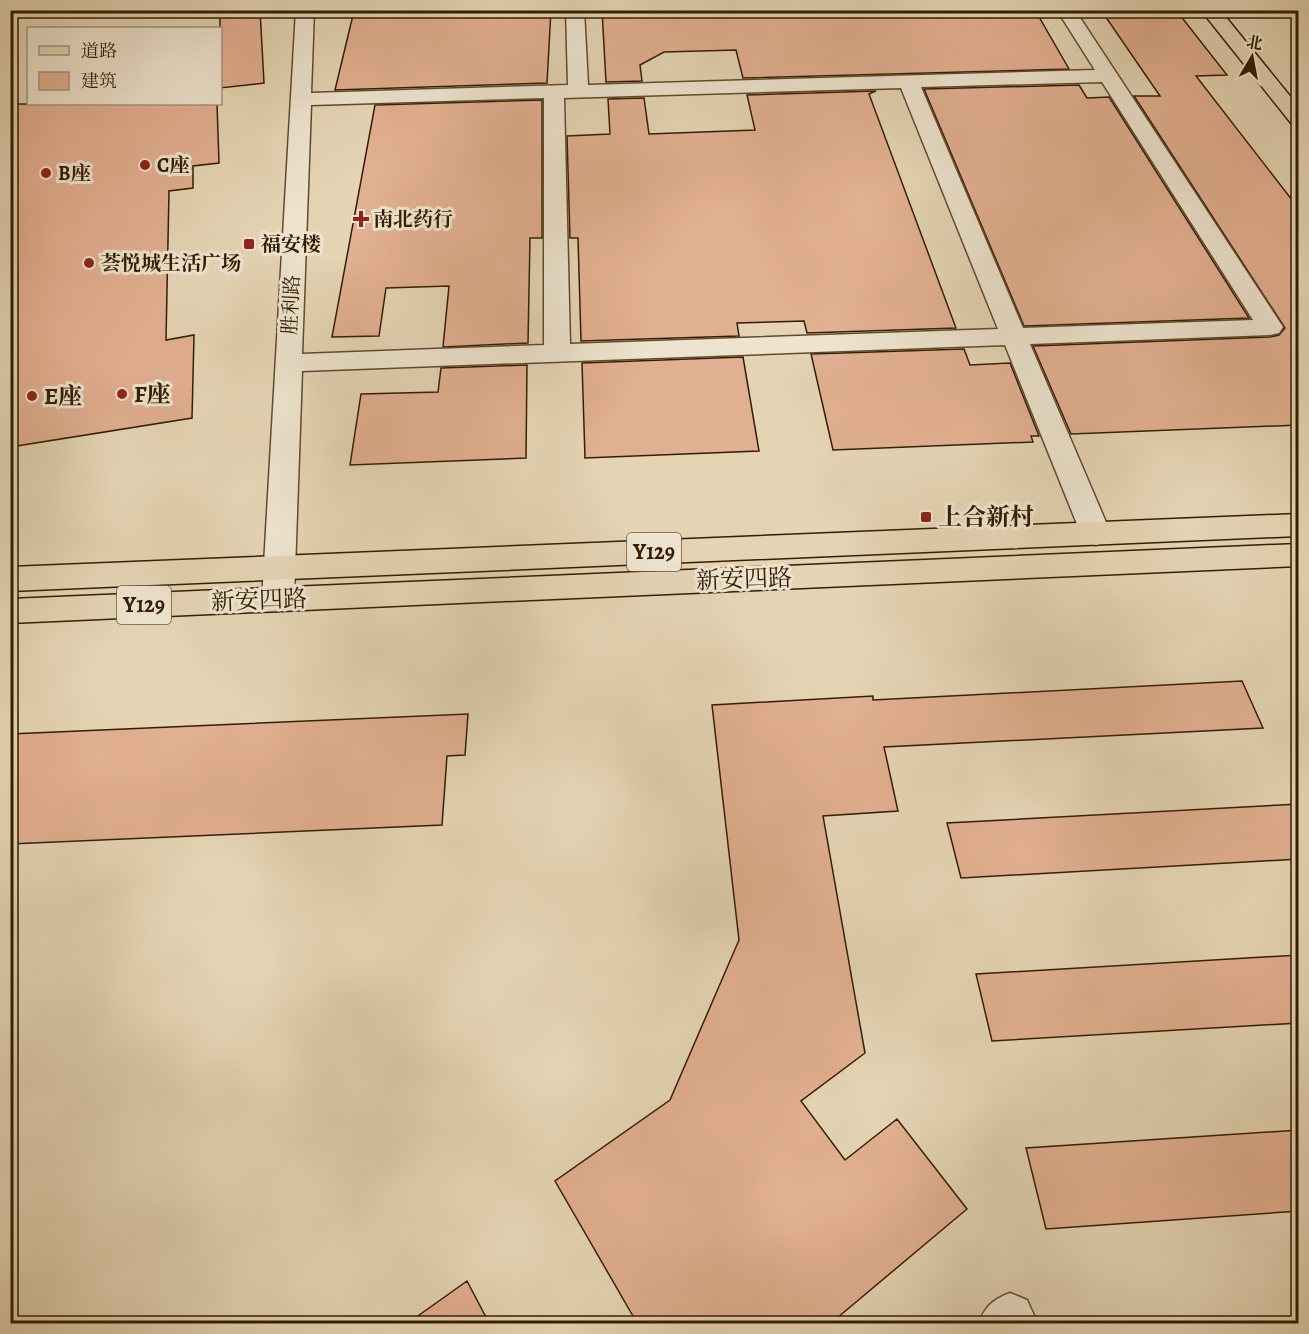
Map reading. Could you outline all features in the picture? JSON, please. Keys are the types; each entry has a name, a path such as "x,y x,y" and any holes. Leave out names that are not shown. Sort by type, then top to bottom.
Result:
{"main road":[{"path":"1210,10 1299,119"},
{"name":"新安四路","path":"10,579 1299,525"},
{"name":"新安四路","path":"10,611 1299,555"}],"street":[{"name":"胜利路","path":"278,599 305,10"},
{"path":"575,10 578,92"},
{"path":"289,363 1270,327 1066,10"},
{"path":"300,99 1108,76"},
{"path":"909,82 1096,534"},
{"path":"554,92 557,353"}],"building":[{"path":"220,10 260,10 264,83 222,88 222,27 220,27"},
{"path":"551,10 547,83 335,90 353,15"},
{"path":"602,10 1035,10 1069,69 743,78 736,50 664,52 640,65 642,81 606,82"},
{"path":"1101,10 1176,10 1227,75 1196,76 1299,209 1299,425 1071,434 1033,346 1270,337 1279,335 1285,328 1134,96 1160,96"},
{"path":"1079,85 1087,98 1109,97 1249,318 1024,326 924,89"},
{"path":"876,91 869,94 956,328 807,333 804,321 737,323 739,336 581,341 578,238 570,238 567,136 610,134 608,99 644,98 649,134 755,130 747,95"},
{"path":"542,100 542,238 530,238 528,343 443,347 449,286 386,288 379,336 332,337 375,105"},
{"name":"荟悦城生活广场","path":"10,104 217,105 219,163 193,166 193,188 169,191 166,340 194,335 192,418 10,447"},
{"path":"964,349 970,365 1010,363 1039,436 1031,436 1033,442 833,450 811,354"},
{"path":"743,357 759,451 585,458 582,363"},
{"path":"527,365 526,458 350,465 361,394 438,392 441,368"},
{"path":"1242,681 1263,728 884,747 898,811 823,816 865,1053 801,1101 845,1160 897,1119 967,1209 831,1323 637,1323 555,1181 670,1100 739,940 712,705 873,696 873,700"},
{"path":"468,714 465,755 447,756 442,825 10,844 10,734"},
{"path":"1299,804 1299,859 961,878 947,823"},
{"path":"1299,955 1299,1023 992,1041 976,974"},
{"path":"1299,1130 1299,1211 1046,1229 1026,1148"},
{"path":"467,1281 489,1323 408,1323"}],"place":[{"name":"C座","path":"145,165"},
{"name":"B座","path":"46,173"},
{"name":"南北药行","path":"361,219"},
{"name":"福安楼","path":"249,244"},
{"name":"荟悦城生活广场","path":"89,263"},
{"name":"F座","path":"122,394"},
{"name":"E座","path":"32,396"},
{"name":"上合新村","path":"926,517"}]}
